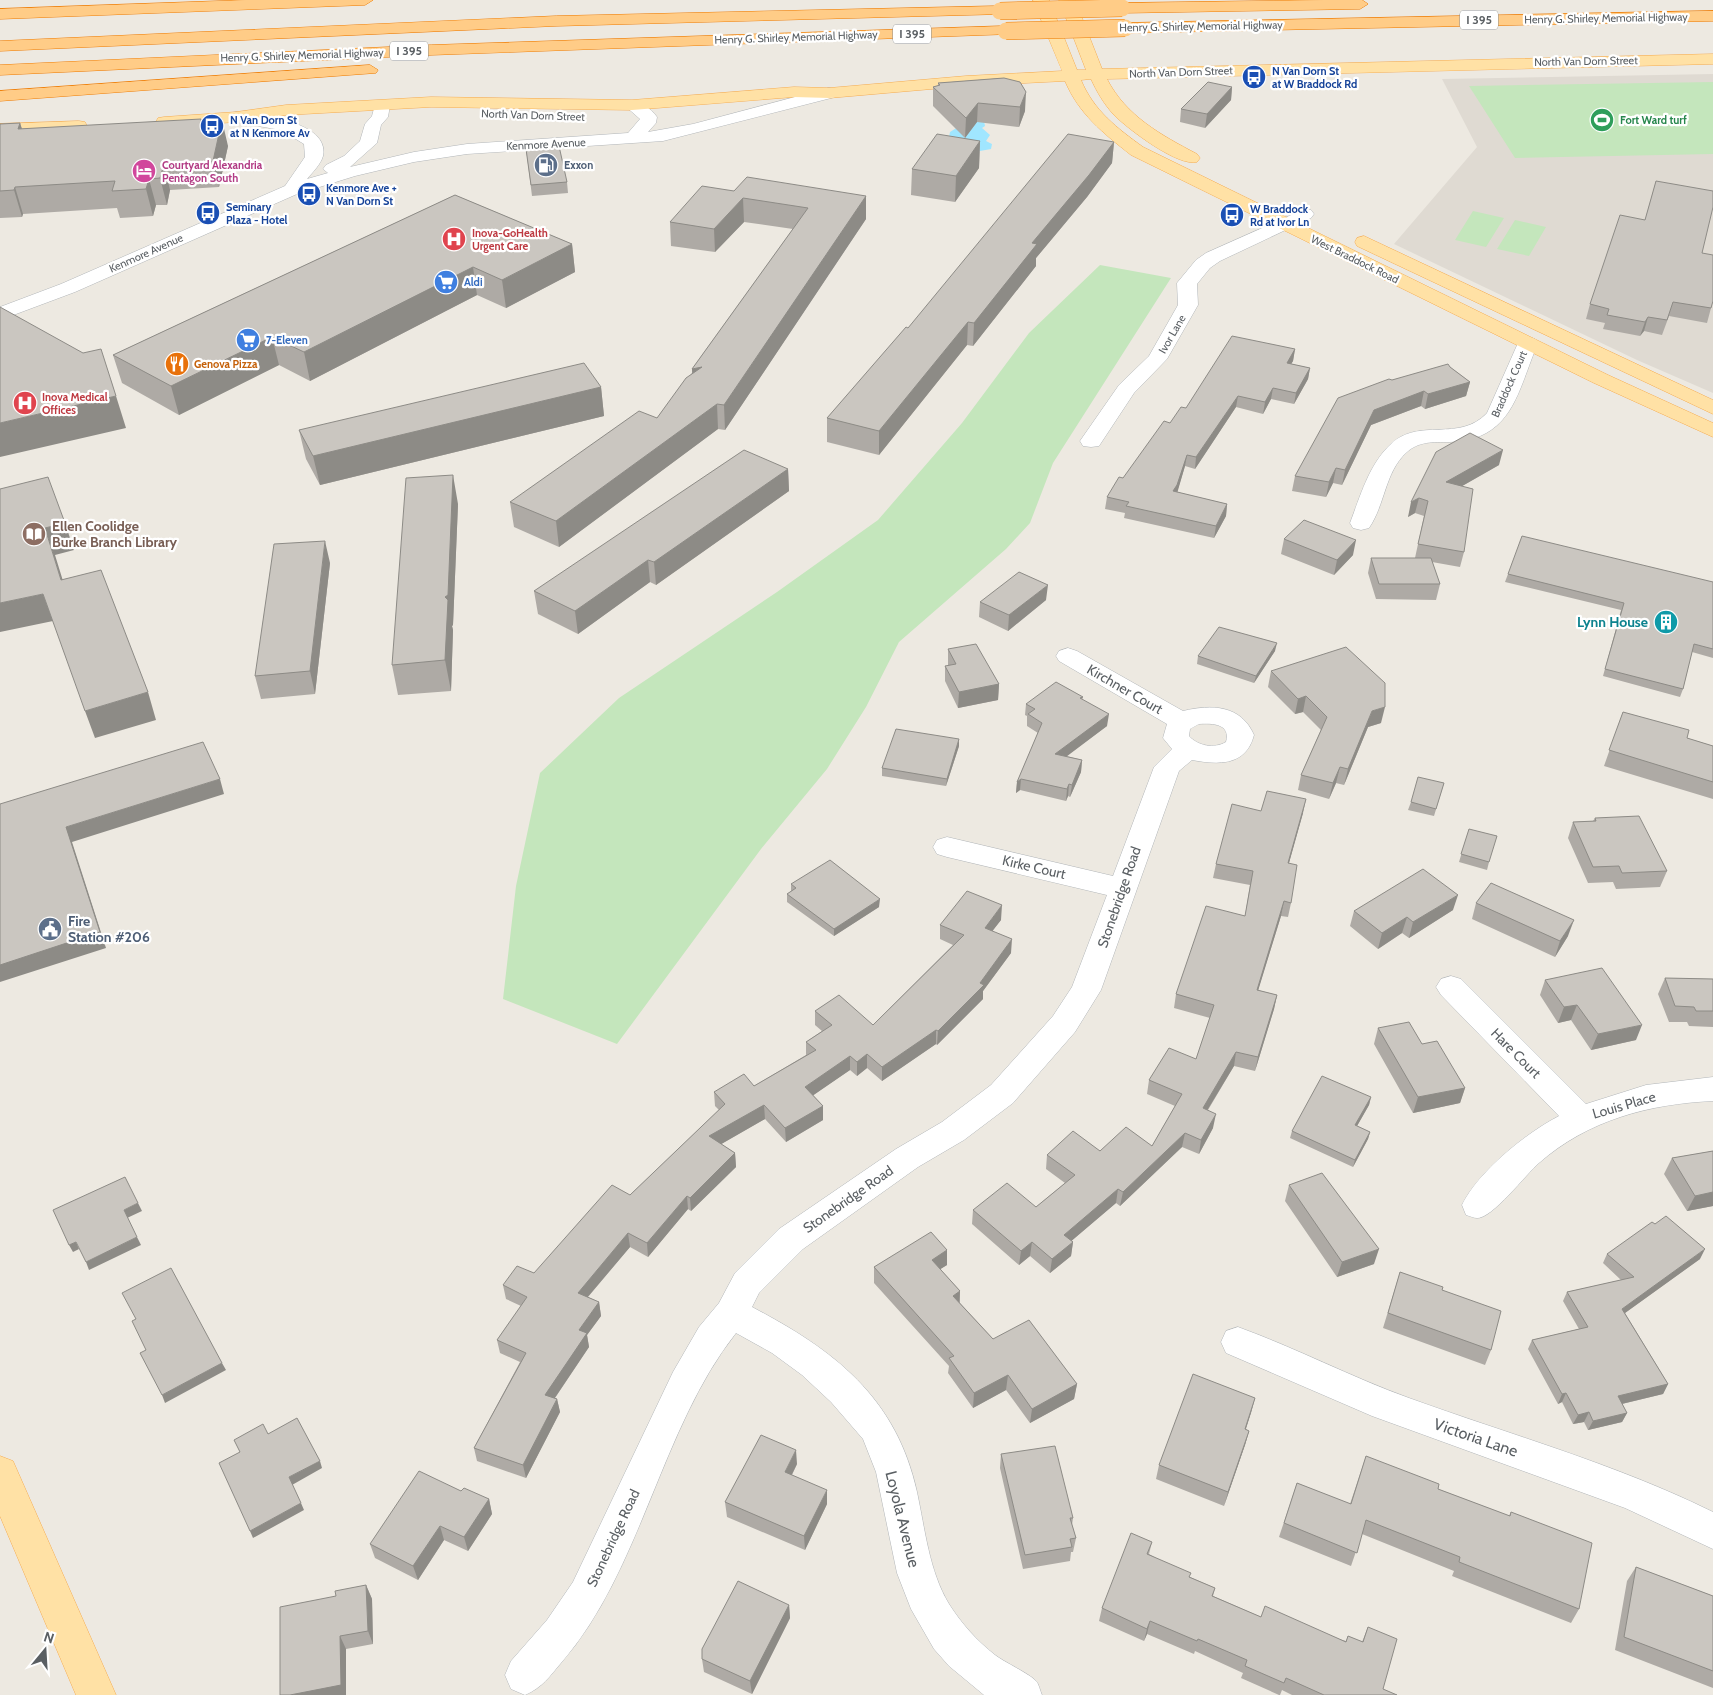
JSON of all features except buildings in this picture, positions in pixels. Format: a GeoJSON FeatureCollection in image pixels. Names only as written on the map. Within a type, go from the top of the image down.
{"type":"FeatureCollection","features":[{"type":"Feature","properties":{"kind":"highway"},"geometry":{"type":"LineString","coordinates":[[30,0],[59,0]]}},
{"type":"Feature","properties":{"kind":"highway"},"geometry":{"type":"LineString","coordinates":[[201,0],[238,4]]}},
{"type":"Feature","properties":{"kind":"highway"},"geometry":{"type":"LineString","coordinates":[[390,13],[687,3]]}},
{"type":"Feature","properties":{"kind":"highway"},"geometry":{"type":"LineString","coordinates":[[0,46],[556,21],[1376,3]]}},
{"type":"Feature","properties":{"kind":"highway"},"geometry":{"type":"LineString","coordinates":[[0,14],[238,4]]}},
{"type":"Feature","properties":{"kind":"highway"},"geometry":{"type":"LineString","coordinates":[[0,7],[238,4],[368,7]]}},
{"type":"Feature","properties":{"kind":"highway"},"geometry":{"type":"LineString","coordinates":[[84,26],[368,7]]}},
{"type":"Feature","properties":{"kind":"highway"},"geometry":{"type":"LineString","coordinates":[[0,55],[909,13]]}},
{"type":"Feature","properties":{"kind":"highway","name":"Henry G. Shirley Memorial Highway"},"geometry":{"type":"LineString","coordinates":[[0,70],[411,50],[818,36],[1713,16]]}},
{"type":"Feature","properties":{"kind":"highway"},"geometry":{"type":"LineString","coordinates":[[0,31],[28,29]]}},
{"type":"Feature","properties":{"kind":"highway"},"geometry":{"type":"LineString","coordinates":[[418,66],[556,56],[759,46],[818,36]]}},
{"type":"Feature","properties":{"kind":"highway"},"geometry":{"type":"LineString","coordinates":[[0,96],[388,69]]}},
{"type":"Feature","properties":{"kind":"highway"},"geometry":{"type":"LineString","coordinates":[[0,103],[156,85]]}},
{"type":"Feature","properties":{"kind":"main road","name":"West Braddock Road"},"geometry":{"type":"LineString","coordinates":[[1041,0],[1082,100],[1103,125],[1137,151],[1292,214],[1528,343],[1713,431]]}},
{"type":"Feature","properties":{"kind":"main road"},"geometry":{"type":"LineString","coordinates":[[1067,0],[1097,74],[1119,110],[1144,131],[1168,146],[1238,182]]}},
{"type":"Feature","properties":{"kind":"main road","name":"North Van Dorn Street"},"geometry":{"type":"LineString","coordinates":[[381,111],[573,117],[647,116],[735,108],[829,93],[988,80],[1097,74],[1713,59]]}},
{"type":"Feature","properties":{"kind":"main road"},"geometry":{"type":"LineString","coordinates":[[988,80],[1039,87],[1082,100]]}},
{"type":"Feature","properties":{"kind":"main road","name":"North Van Dorn Street"},"geometry":{"type":"LineString","coordinates":[[145,123],[236,117],[283,120],[458,102],[632,105],[794,92],[829,93]]}},
{"type":"Feature","properties":{"kind":"main road"},"geometry":{"type":"LineString","coordinates":[[0,129],[98,125]]}},
{"type":"Feature","properties":{"kind":"main road","name":"West Braddock Road"},"geometry":{"type":"LineString","coordinates":[[1292,214],[1323,222]]}},
{"type":"Feature","properties":{"kind":"main road","name":"West Braddock Road"},"geometry":{"type":"LineString","coordinates":[[1350,235],[1713,408]]}},
{"type":"Feature","properties":{"kind":"main road"},"geometry":{"type":"LineString","coordinates":[[0,1473],[96,1695]]}},
{"type":"Feature","properties":{"kind":"street","name":"Kenmore Avenue"},"geometry":{"type":"LineString","coordinates":[[0,314],[68,288],[291,190],[338,175],[414,157],[467,149],[636,138],[696,129],[829,93]]}},
{"type":"Feature","properties":{"kind":"street"},"geometry":{"type":"LineString","coordinates":[[632,105],[647,116],[648,123],[636,134],[636,138]]}},
{"type":"Feature","properties":{"kind":"street","name":"Kenmore Avenue"},"geometry":{"type":"LineString","coordinates":[[338,175],[363,162],[383,144],[388,132],[387,123],[381,111]]}},
{"type":"Feature","properties":{"kind":"street","name":"Kenmore Avenue"},"geometry":{"type":"LineString","coordinates":[[291,190],[311,177],[342,164],[360,152],[368,143],[373,124],[381,111]]}},
{"type":"Feature","properties":{"kind":"street"},"geometry":{"type":"LineString","coordinates":[[236,117],[278,124],[298,131],[310,139],[315,147],[314,157],[291,190]]}},
{"type":"Feature","properties":{"kind":"street","name":"Ivor Lane"},"geometry":{"type":"LineString","coordinates":[[1091,441],[1126,389],[1157,359],[1188,305],[1187,283],[1197,270],[1225,250],[1292,214]]}},
{"type":"Feature","properties":{"kind":"street","name":"Braddock Court"},"geometry":{"type":"LineString","coordinates":[[1361,523],[1391,456],[1404,443],[1417,439],[1463,435],[1481,430],[1491,423],[1497,414],[1528,343]]}},
{"type":"Feature","properties":{"kind":"street","name":"Kirchner Court"},"geometry":{"type":"LineString","coordinates":[[1068,656],[1184,736]]}},
{"type":"Feature","properties":{"kind":"street","name":"Stonebridge Road"},"geometry":{"type":"LineString","coordinates":[[524,1675],[561,1634],[587,1595],[685,1383],[710,1338],[731,1313],[747,1283],[790,1239],[907,1158],[953,1131],[1002,1094],[1037,1057],[1064,1024],[1086,990],[1167,767],[1184,736]]}},
{"type":"Feature","properties":{"kind":"street","name":"Kirke Court"},"geometry":{"type":"LineString","coordinates":[[947,846],[1122,888]]}},
{"type":"Feature","properties":{"kind":"street","name":"Hare Court"},"geometry":{"type":"LineString","coordinates":[[1451,987],[1580,1119]]}},
{"type":"Feature","properties":{"kind":"street","name":"Louis Place"},"geometry":{"type":"LineString","coordinates":[[1478,1205],[1507,1173],[1543,1141],[1580,1119],[1640,1098],[1713,1089]]}},
{"type":"Feature","properties":{"kind":"street","name":"Loyola Avenue"},"geometry":{"type":"LineString","coordinates":[[731,1313],[800,1351],[825,1371],[877,1429],[902,1501],[919,1582],[932,1613],[951,1640],[973,1664],[994,1680],[1022,1695]]}},
{"type":"Feature","properties":{"kind":"street","name":"Victoria Lane"},"geometry":{"type":"LineString","coordinates":[[1238,1342],[1404,1412],[1576,1472],[1687,1517],[1713,1531]]}},
{"type":"Feature","properties":{"kind":"shaded area"},"geometry":{"type":"Polygon","coordinates":[[[1713,74],[1713,393],[1637,360],[1394,244],[1477,147],[1442,79],[1713,74]]]}},
{"type":"Feature","properties":{"kind":"green space","name":"Fort Ward turf"},"geometry":{"type":"Polygon","coordinates":[[[1713,82],[1713,154],[1515,158],[1469,86],[1713,82]]]}},
{"type":"Feature","properties":{"kind":"green space"},"geometry":{"type":"Polygon","coordinates":[[[1473,211],[1504,218],[1486,247],[1455,240],[1473,211]]]}},
{"type":"Feature","properties":{"kind":"green space"},"geometry":{"type":"Polygon","coordinates":[[[1515,220],[1546,227],[1529,256],[1497,249],[1515,220]]]}},
{"type":"Feature","properties":{"kind":"green space"},"geometry":{"type":"Polygon","coordinates":[[[1100,265],[1171,278],[1053,463],[1030,523],[1006,549],[899,642],[866,707],[827,769],[761,849],[617,1044],[503,999],[516,886],[540,773],[619,698],[777,592],[878,520],[962,423],[1029,333],[1100,265]]]}},
{"type":"Feature","properties":{"kind":"water"},"geometry":{"type":"Polygon","coordinates":[[[984,121],[985,126],[982,128],[990,135],[986,141],[992,144],[991,149],[980,151],[949,137],[950,132],[958,127],[956,124],[984,121]]]}},
{"type":"Feature","properties":{"kind":"place","name":"N Van Dorn St at W Braddock Rd"},"geometry":{"type":"Point","coordinates":[1254,77]}},
{"type":"Feature","properties":{"kind":"place","name":"Fort Ward turf"},"geometry":{"type":"Point","coordinates":[1602,120]}},
{"type":"Feature","properties":{"kind":"place","name":"N Van Dorn St at N Kenmore Av"},"geometry":{"type":"Point","coordinates":[212,126]}},
{"type":"Feature","properties":{"kind":"place","name":"Exxon"},"geometry":{"type":"Point","coordinates":[546,165]}},
{"type":"Feature","properties":{"kind":"place","name":"Courtyard Alexandria Pentagon South"},"geometry":{"type":"Point","coordinates":[144,171]}},
{"type":"Feature","properties":{"kind":"place","name":"Kenmore Ave + N Van Dorn St"},"geometry":{"type":"Point","coordinates":[309,194]}},
{"type":"Feature","properties":{"kind":"place","name":"Seminary Plaza - Hotel"},"geometry":{"type":"Point","coordinates":[208,213]}},
{"type":"Feature","properties":{"kind":"place","name":"W Braddock Rd at Ivor Ln"},"geometry":{"type":"Point","coordinates":[1232,215]}},
{"type":"Feature","properties":{"kind":"place","name":"Inova-GoHealth Urgent Care"},"geometry":{"type":"Point","coordinates":[454,239]}},
{"type":"Feature","properties":{"kind":"place","name":"Aldi"},"geometry":{"type":"Point","coordinates":[446,282]}},
{"type":"Feature","properties":{"kind":"place","name":"7-Eleven"},"geometry":{"type":"Point","coordinates":[248,340]}},
{"type":"Feature","properties":{"kind":"place","name":"Genova Pizza"},"geometry":{"type":"Point","coordinates":[177,364]}},
{"type":"Feature","properties":{"kind":"place","name":"Inova Medical Offices"},"geometry":{"type":"Point","coordinates":[25,403]}},
{"type":"Feature","properties":{"kind":"place","name":"Ellen Coolidge Burke Branch Library"},"geometry":{"type":"Point","coordinates":[34,534]}},
{"type":"Feature","properties":{"kind":"place","name":"Lynn House"},"geometry":{"type":"Point","coordinates":[1666,622]}},
{"type":"Feature","properties":{"kind":"place","name":"Fire Station #206"},"geometry":{"type":"Point","coordinates":[50,929]}}]}
